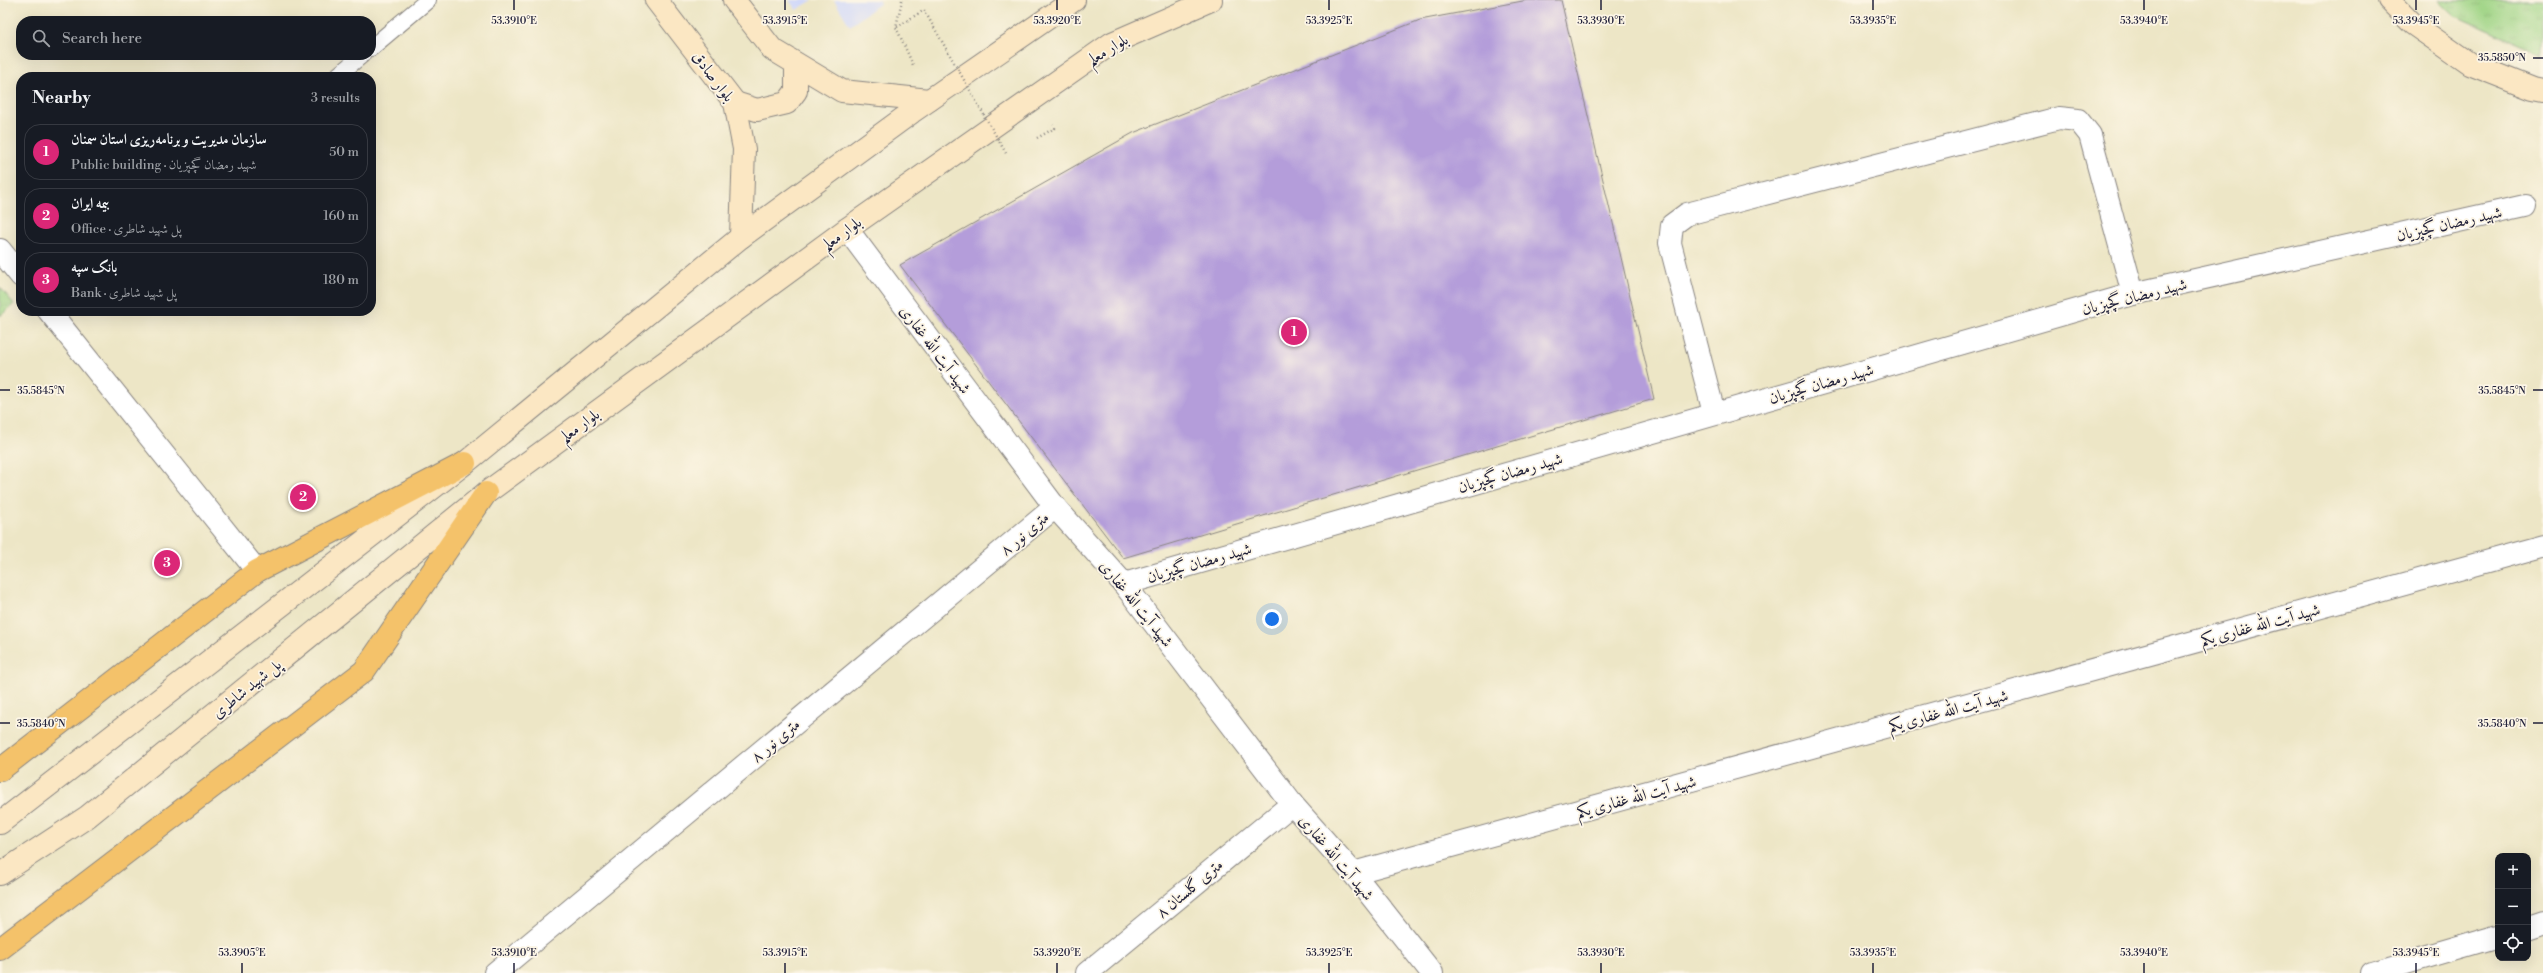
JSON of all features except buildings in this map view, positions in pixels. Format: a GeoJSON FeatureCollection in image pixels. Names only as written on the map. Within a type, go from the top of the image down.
{"type":"FeatureCollection","features":[{"type":"Feature","properties":{"kind":"main road","name":"بلوار صادق"},"geometry":{"type":"LineString","coordinates":[[656,0],[735,103],[744,149],[741,237]]}},
{"type":"Feature","properties":{"kind":"main road"},"geometry":{"type":"LineString","coordinates":[[734,0],[772,49],[842,91],[929,100]]}},
{"type":"Feature","properties":{"kind":"main road"},"geometry":{"type":"LineString","coordinates":[[0,823],[465,464],[741,237],[929,100],[1074,0]]}},
{"type":"Feature","properties":{"kind":"main road","name":"بلوار معلم"},"geometry":{"type":"LineString","coordinates":[[486,493],[847,229],[1112,43],[1210,0]]}},
{"type":"Feature","properties":{"kind":"main road"},"geometry":{"type":"LineString","coordinates":[[2389,0],[2413,24],[2470,64],[2533,90],[2543,91]]}},
{"type":"Feature","properties":{"kind":"main road"},"geometry":{"type":"LineString","coordinates":[[735,103],[757,110],[786,104],[796,91],[796,64]]}},
{"type":"Feature","properties":{"kind":"main road"},"geometry":{"type":"LineString","coordinates":[[0,770],[256,571],[465,464]]}},
{"type":"Feature","properties":{"kind":"main road"},"geometry":{"type":"LineString","coordinates":[[0,949],[364,671],[486,493]]}},
{"type":"Feature","properties":{"kind":"main road","name":"پل شهید شاطری"},"geometry":{"type":"LineString","coordinates":[[0,874],[87,817],[486,493]]}},
{"type":"Feature","properties":{"kind":"street"},"geometry":{"type":"LineString","coordinates":[[1714,413],[1670,243],[1672,225],[1687,214],[2059,118],[2078,120],[2090,135],[2132,294]]}},
{"type":"Feature","properties":{"kind":"street","name":"شهید رمضان گچپزیان"},"geometry":{"type":"LineString","coordinates":[[1124,584],[1714,413],[2132,294],[2525,206]]}},
{"type":"Feature","properties":{"kind":"street","name":"شهید آیت الله غفاری"},"geometry":{"type":"LineString","coordinates":[[847,229],[1055,507],[1124,584],[1292,804],[1353,873],[1432,973]]}},
{"type":"Feature","properties":{"kind":"street"},"geometry":{"type":"LineString","coordinates":[[0,250],[16,270]]}},
{"type":"Feature","properties":{"kind":"street"},"geometry":{"type":"LineString","coordinates":[[54,316],[256,571]]}},
{"type":"Feature","properties":{"kind":"street","name":"۸ متری نور"},"geometry":{"type":"LineString","coordinates":[[495,973],[1055,507]]}},
{"type":"Feature","properties":{"kind":"street","name":"شهید آیت الله غفاری یکم"},"geometry":{"type":"LineString","coordinates":[[1353,873],[2543,546]]}},
{"type":"Feature","properties":{"kind":"street","name":"۸ متری گلستان"},"geometry":{"type":"LineString","coordinates":[[1086,973],[1292,804]]}},
{"type":"Feature","properties":{"kind":"street"},"geometry":{"type":"LineString","coordinates":[[2531,927],[2543,923]]}},
{"type":"Feature","properties":{"kind":"street"},"geometry":{"type":"LineString","coordinates":[[2372,973],[2495,937]]}},
{"type":"Feature","properties":{"kind":"lane"},"geometry":{"type":"LineString","coordinates":[[376,44],[428,0]]}},
{"type":"Feature","properties":{"kind":"lane"},"geometry":{"type":"LineString","coordinates":[[342,72],[356,60]]}},
{"type":"Feature","properties":{"kind":"path"},"geometry":{"type":"LineString","coordinates":[[902,0],[896,27],[924,10],[1007,155]]}},
{"type":"Feature","properties":{"kind":"shaded area"},"geometry":{"type":"Polygon","coordinates":[[[789,0],[813,0],[796,10],[789,0]]]}},
{"type":"Feature","properties":{"kind":"shaded area"},"geometry":{"type":"Polygon","coordinates":[[[834,0],[879,0],[881,3],[850,26],[834,0]]]}},
{"type":"Feature","properties":{"kind":"green space"},"geometry":{"type":"Polygon","coordinates":[[[2439,0],[2543,0],[2543,55],[2456,16],[2439,0]]]}},
{"type":"Feature","properties":{"kind":"green space"},"geometry":{"type":"Polygon","coordinates":[[[0,287],[14,304],[0,316],[0,287]]]}},
{"type":"Feature","properties":{"kind":"place","name":"سازمان مدیریت و برنامه‌ریزی استان سمنان"},"geometry":{"type":"Point","coordinates":[1294,332]}},
{"type":"Feature","properties":{"kind":"place","name":"بیمه ایران"},"geometry":{"type":"Point","coordinates":[303,497]}},
{"type":"Feature","properties":{"kind":"place","name":"بانک سپه"},"geometry":{"type":"Point","coordinates":[167,563]}}]}
